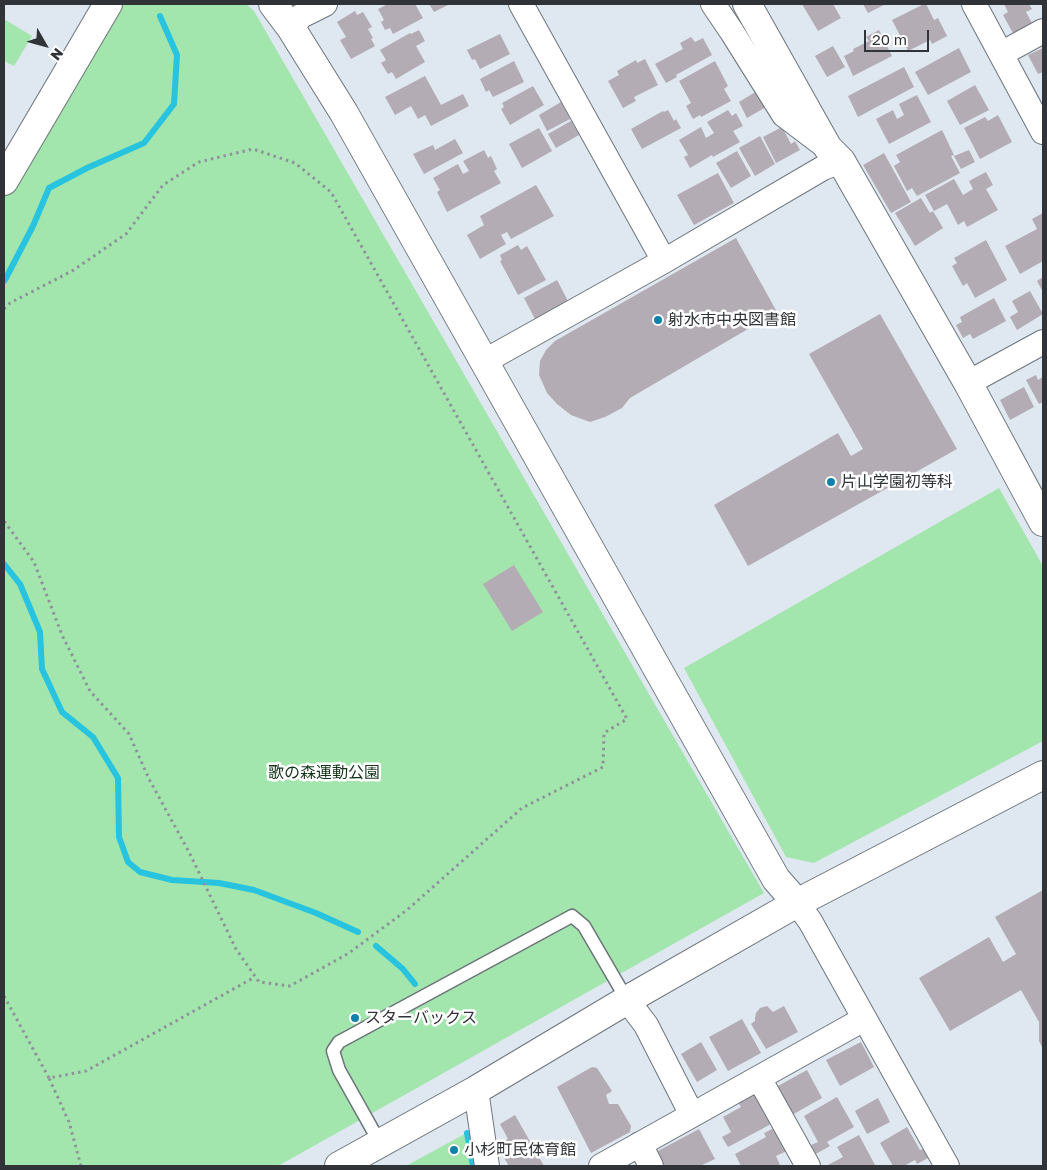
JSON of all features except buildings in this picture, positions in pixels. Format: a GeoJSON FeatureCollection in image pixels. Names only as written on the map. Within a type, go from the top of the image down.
{"type":"FeatureCollection","features":[{"type":"Feature","properties":{"kind":"street"},"geometry":{"type":"LineString","coordinates":[[4,181],[108,4]]}},
{"type":"Feature","properties":{"kind":"street"},"geometry":{"type":"LineString","coordinates":[[273,4],[291,28],[344,113],[776,879],[810,921],[947,1166]]}},
{"type":"Feature","properties":{"kind":"street"},"geometry":{"type":"LineString","coordinates":[[291,28],[301,16],[325,4]]}},
{"type":"Feature","properties":{"kind":"street"},"geometry":{"type":"LineString","coordinates":[[521,4],[664,261]]}},
{"type":"Feature","properties":{"kind":"street"},"geometry":{"type":"LineString","coordinates":[[713,4],[784,114],[835,155]]}},
{"type":"Feature","properties":{"kind":"street"},"geometry":{"type":"LineString","coordinates":[[747,4],[968,383],[1043,522]]}},
{"type":"Feature","properties":{"kind":"street"},"geometry":{"type":"LineString","coordinates":[[974,4],[1043,132]]}},
{"type":"Feature","properties":{"kind":"street"},"geometry":{"type":"LineString","coordinates":[[1001,54],[1043,31]]}},
{"type":"Feature","properties":{"kind":"street"},"geometry":{"type":"LineString","coordinates":[[484,361],[664,261],[823,168],[835,155]]}},
{"type":"Feature","properties":{"kind":"street"},"geometry":{"type":"LineString","coordinates":[[968,383],[1043,342]]}},
{"type":"Feature","properties":{"kind":"street"},"geometry":{"type":"LineString","coordinates":[[339,1166],[476,1090],[627,1000],[797,903],[1043,775]]}},
{"type":"Feature","properties":{"kind":"street"},"geometry":{"type":"LineString","coordinates":[[627,1000],[646,1024],[692,1116]]}},
{"type":"Feature","properties":{"kind":"street"},"geometry":{"type":"LineString","coordinates":[[601,1166],[864,1019]]}},
{"type":"Feature","properties":{"kind":"street"},"geometry":{"type":"LineString","coordinates":[[759,1078],[808,1166]]}},
{"type":"Feature","properties":{"kind":"street"},"geometry":{"type":"LineString","coordinates":[[476,1090],[486,1166]]}},
{"type":"Feature","properties":{"kind":"street"},"geometry":{"type":"LineString","coordinates":[[640,1144],[652,1166]]}},
{"type":"Feature","properties":{"kind":"lane"},"geometry":{"type":"LineString","coordinates":[[380,1143],[339,1070],[333,1051],[339,1042],[572,916],[584,926],[627,1000]]}},
{"type":"Feature","properties":{"kind":"path"},"geometry":{"type":"LineString","coordinates":[[4,309],[10,303],[72,271],[126,234],[163,186],[200,162],[253,149],[295,163],[331,192],[627,718],[604,733],[603,767],[522,808],[407,910],[349,953],[290,986],[259,982],[236,949],[189,852],[149,779],[129,734],[90,691],[62,635],[34,562],[4,521]]}},
{"type":"Feature","properties":{"kind":"path"},"geometry":{"type":"LineString","coordinates":[[50,1078],[86,1071],[255,977]]}},
{"type":"Feature","properties":{"kind":"path"},"geometry":{"type":"LineString","coordinates":[[4,996],[50,1078],[69,1122],[81,1166]]}},
{"type":"Feature","properties":{"kind":"green space","name":"歌の森運動公園"},"geometry":{"type":"Polygon","coordinates":[[[120,4],[246,4],[254,11],[764,893],[278,1166],[4,1166],[4,198],[120,4]]]}},
{"type":"Feature","properties":{"kind":"green space"},"geometry":{"type":"Polygon","coordinates":[[[4,19],[32,36],[14,66],[4,61],[4,19]]]}},
{"type":"Feature","properties":{"kind":"green space"},"geometry":{"type":"Polygon","coordinates":[[[999,488],[1043,566],[1043,741],[814,863],[786,857],[684,668],[999,488]]]}},
{"type":"Feature","properties":{"kind":"green space","name":"小杉町民体育館"},"geometry":{"type":"Polygon","coordinates":[[[472,1130],[470,1166],[406,1166],[472,1130]]]}},
{"type":"Feature","properties":{"kind":"waterway"},"geometry":{"type":"LineString","coordinates":[[4,281],[33,226],[49,188],[87,168],[144,143],[174,104],[177,55],[160,16]]}},
{"type":"Feature","properties":{"kind":"waterway"},"geometry":{"type":"LineString","coordinates":[[4,564],[20,584],[40,632],[42,669],[62,712],[93,737],[118,778],[119,837],[128,862],[140,872],[172,880],[219,883],[254,890],[316,913],[358,932]]}},
{"type":"Feature","properties":{"kind":"waterway"},"geometry":{"type":"LineString","coordinates":[[376,946],[403,969],[415,984]]}},
{"type":"Feature","properties":{"kind":"waterway"},"geometry":{"type":"LineString","coordinates":[[467,1133],[473,1166]]}},
{"type":"Feature","properties":{"kind":"place","name":"射水市中央図書館"},"geometry":{"type":"Point","coordinates":[658,320]}},
{"type":"Feature","properties":{"kind":"place","name":"片山学園初等科"},"geometry":{"type":"Point","coordinates":[831,482]}},
{"type":"Feature","properties":{"kind":"place","name":"スターバックス"},"geometry":{"type":"Point","coordinates":[355,1018]}},
{"type":"Feature","properties":{"kind":"place","name":"小杉町民体育館"},"geometry":{"type":"Point","coordinates":[454,1150]}}]}
